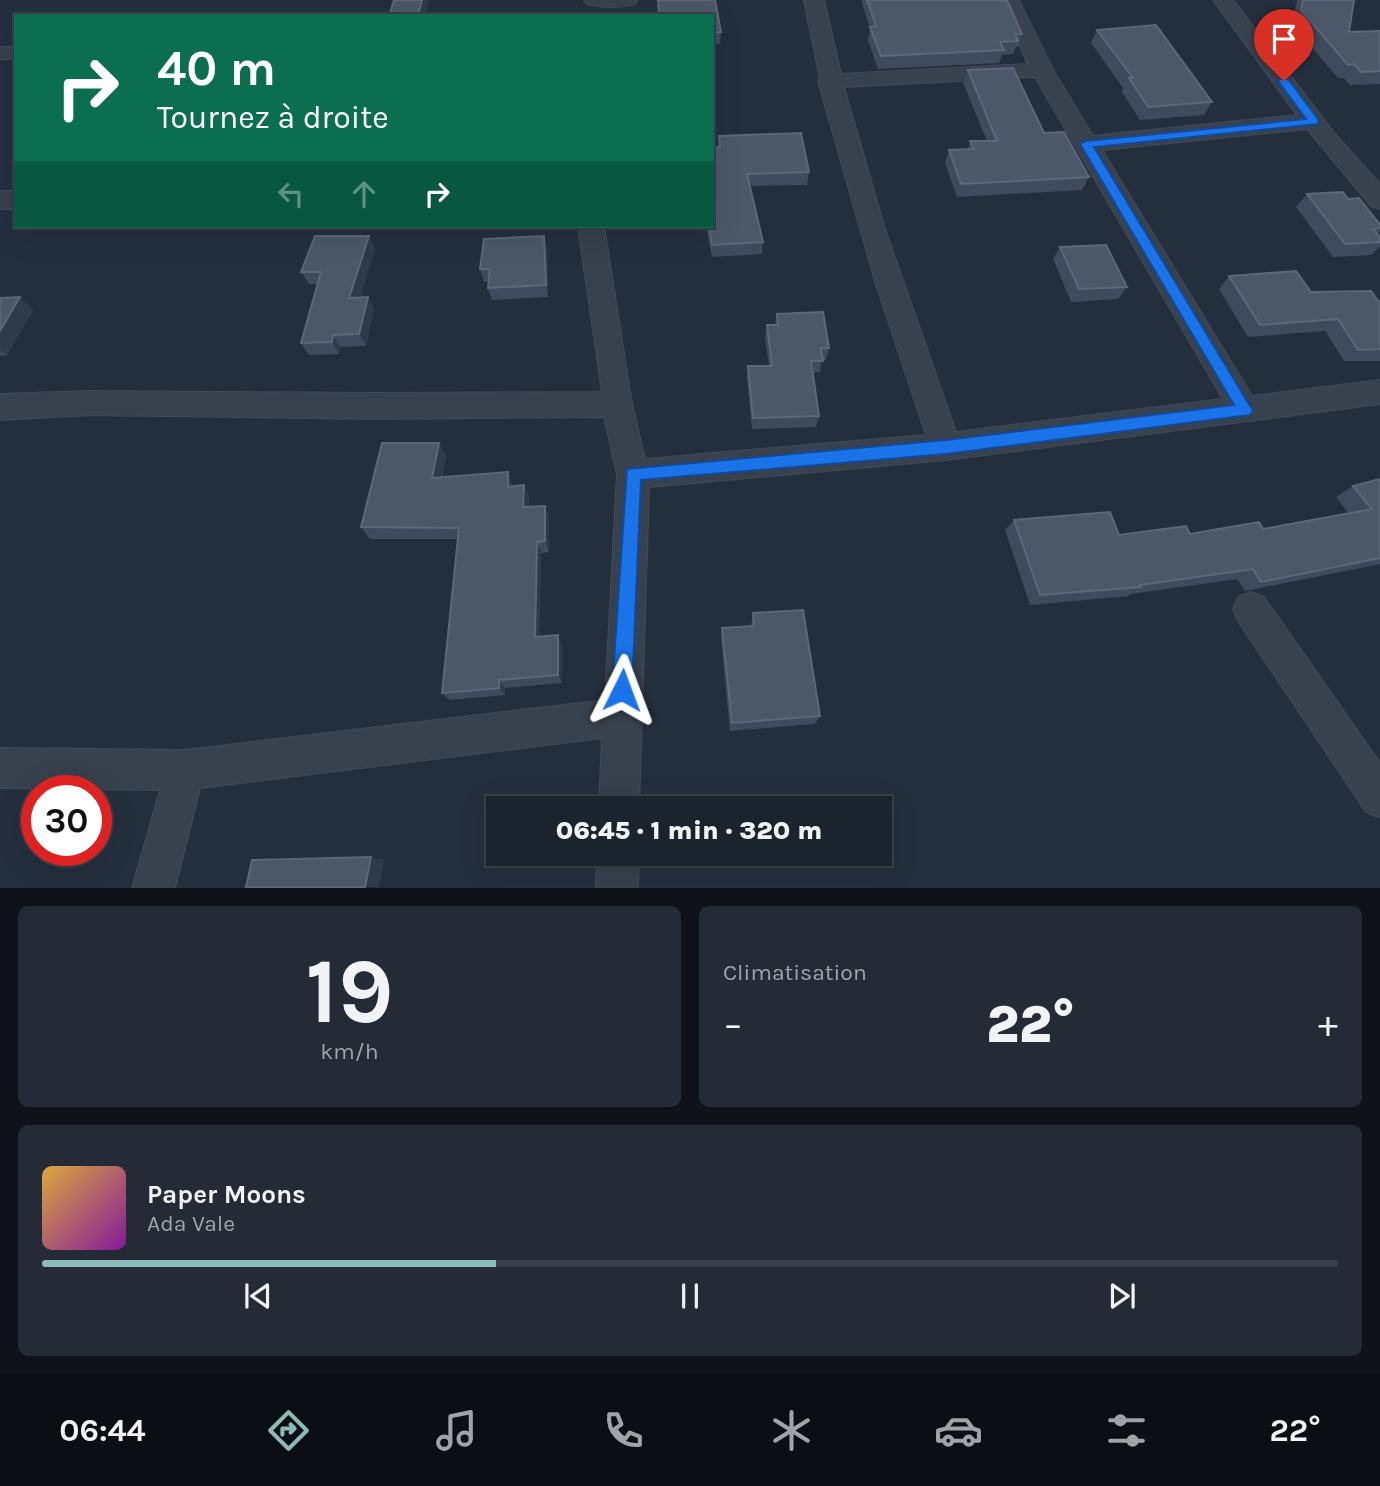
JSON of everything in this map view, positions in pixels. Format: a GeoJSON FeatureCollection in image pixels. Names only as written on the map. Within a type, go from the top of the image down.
{"type":"FeatureCollection","features":[{"type":"Feature","properties":{"kind":"street"},"geometry":{"type":"LineString","coordinates":[[594,0],[628,0]]}},
{"type":"Feature","properties":{"kind":"street"},"geometry":{"type":"LineString","coordinates":[[814,0],[829,81],[903,330],[946,447]]}},
{"type":"Feature","properties":{"kind":"street"},"geometry":{"type":"LineString","coordinates":[[1009,0],[1042,70],[1245,410]]}},
{"type":"Feature","properties":{"kind":"street"},"geometry":{"type":"LineString","coordinates":[[1223,0],[1314,121],[1380,200]]}},
{"type":"Feature","properties":{"kind":"street"},"geometry":{"type":"LineString","coordinates":[[829,81],[1042,70]]}},
{"type":"Feature","properties":{"kind":"street"},"geometry":{"type":"LineString","coordinates":[[1086,144],[1314,121]]}},
{"type":"Feature","properties":{"kind":"street"},"geometry":{"type":"LineString","coordinates":[[591,228],[617,404],[633,474],[619,796]]}},
{"type":"Feature","properties":{"kind":"street"},"geometry":{"type":"LineString","coordinates":[[633,474],[946,447],[1380,392]]}},
{"type":"Feature","properties":{"kind":"street"},"geometry":{"type":"LineString","coordinates":[[0,407],[90,403],[374,406],[617,404]]}},
{"type":"Feature","properties":{"kind":"street"},"geometry":{"type":"LineString","coordinates":[[1251,609],[1380,798]]}},
{"type":"Feature","properties":{"kind":"street"},"geometry":{"type":"LineString","coordinates":[[0,768],[185,770],[621,717]]}},
{"type":"Feature","properties":{"kind":"street"},"geometry":{"type":"LineString","coordinates":[[153,887],[185,770]]}},
{"type":"Feature","properties":{"kind":"street"},"geometry":{"type":"LineString","coordinates":[[617,887],[618,866]]}},
{"type":"Feature","properties":{"kind":"building"},"geometry":{"type":"Polygon","coordinates":[[[394,0],[422,0],[418,14],[390,14],[394,0]]]}},
{"type":"Feature","properties":{"kind":"building"},"geometry":{"type":"Polygon","coordinates":[[[658,0],[715,0],[721,32],[714,33],[714,14],[659,14],[658,0]]]}},
{"type":"Feature","properties":{"kind":"building"},"geometry":{"type":"Polygon","coordinates":[[[867,0],[1007,0],[1022,34],[1015,34],[1018,41],[1000,42],[1004,50],[881,56],[870,27],[876,26],[867,0]]]}},
{"type":"Feature","properties":{"kind":"building"},"geometry":{"type":"Polygon","coordinates":[[[1303,0],[1354,0],[1349,32],[1380,31],[1380,71],[1361,72],[1354,64],[1348,65],[1301,10],[1303,0]]]}},
{"type":"Feature","properties":{"kind":"building"},"geometry":{"type":"Polygon","coordinates":[[[1156,25],[1212,102],[1148,107],[1129,78],[1133,78],[1097,30],[1156,25]]]}},
{"type":"Feature","properties":{"kind":"building"},"geometry":{"type":"Polygon","coordinates":[[[1013,68],[1044,133],[1064,132],[1089,177],[961,184],[949,150],[974,149],[970,141],[997,141],[968,70],[1013,68]]]}},
{"type":"Feature","properties":{"kind":"building"},"geometry":{"type":"Polygon","coordinates":[[[801,133],[809,172],[747,174],[763,242],[712,245],[709,228],[714,228],[714,148],[720,147],[719,136],[801,133]]]}},
{"type":"Feature","properties":{"kind":"building"},"geometry":{"type":"Polygon","coordinates":[[[1343,192],[1348,199],[1359,198],[1380,225],[1380,228],[1373,229],[1380,237],[1380,242],[1345,244],[1307,194],[1343,192]]]}},
{"type":"Feature","properties":{"kind":"building"},"geometry":{"type":"Polygon","coordinates":[[[315,236],[369,236],[349,298],[368,297],[359,334],[333,335],[332,342],[301,343],[321,272],[301,272],[315,236]]]}},
{"type":"Feature","properties":{"kind":"building"},"geometry":{"type":"Polygon","coordinates":[[[544,236],[546,285],[488,288],[490,269],[480,269],[484,239],[544,236]]]}},
{"type":"Feature","properties":{"kind":"building"},"geometry":{"type":"Polygon","coordinates":[[[1106,245],[1127,287],[1079,289],[1060,247],[1106,245]]]}},
{"type":"Feature","properties":{"kind":"building"},"geometry":{"type":"Polygon","coordinates":[[[1296,271],[1311,292],[1371,291],[1380,301],[1380,349],[1358,350],[1338,319],[1260,325],[1229,276],[1296,271]]]}},
{"type":"Feature","properties":{"kind":"building"},"geometry":{"type":"Polygon","coordinates":[[[20,297],[0,331],[0,298],[20,297]]]}},
{"type":"Feature","properties":{"kind":"building"},"geometry":{"type":"Polygon","coordinates":[[[823,312],[829,348],[821,348],[823,361],[811,361],[819,416],[753,418],[748,366],[772,366],[767,325],[778,325],[777,314],[823,312]]]}},
{"type":"Feature","properties":{"kind":"building"},"geometry":{"type":"Polygon","coordinates":[[[382,443],[439,443],[432,478],[508,472],[508,487],[524,485],[523,507],[545,506],[545,541],[537,542],[535,637],[558,635],[558,675],[499,680],[499,688],[442,693],[459,528],[361,527],[382,443]]]}},
{"type":"Feature","properties":{"kind":"building"},"geometry":{"type":"Polygon","coordinates":[[[1380,479],[1380,558],[1261,582],[1253,569],[1140,585],[1141,587],[1040,595],[1014,520],[1110,512],[1119,535],[1186,526],[1190,534],[1259,522],[1263,529],[1372,509],[1353,486],[1380,479]]]}},
{"type":"Feature","properties":{"kind":"building"},"geometry":{"type":"Polygon","coordinates":[[[803,610],[820,716],[732,723],[722,628],[754,626],[753,613],[803,610]]]}},
{"type":"Feature","properties":{"kind":"building"},"geometry":{"type":"Polygon","coordinates":[[[371,857],[365,887],[246,887],[252,860],[371,857]]]}},
{"type":"Feature","properties":{"kind":"route"},"geometry":{"type":"LineString","coordinates":[[622,690],[633,474],[946,447],[1245,410],[1086,144],[1314,121],[1284,81]]}}]}
